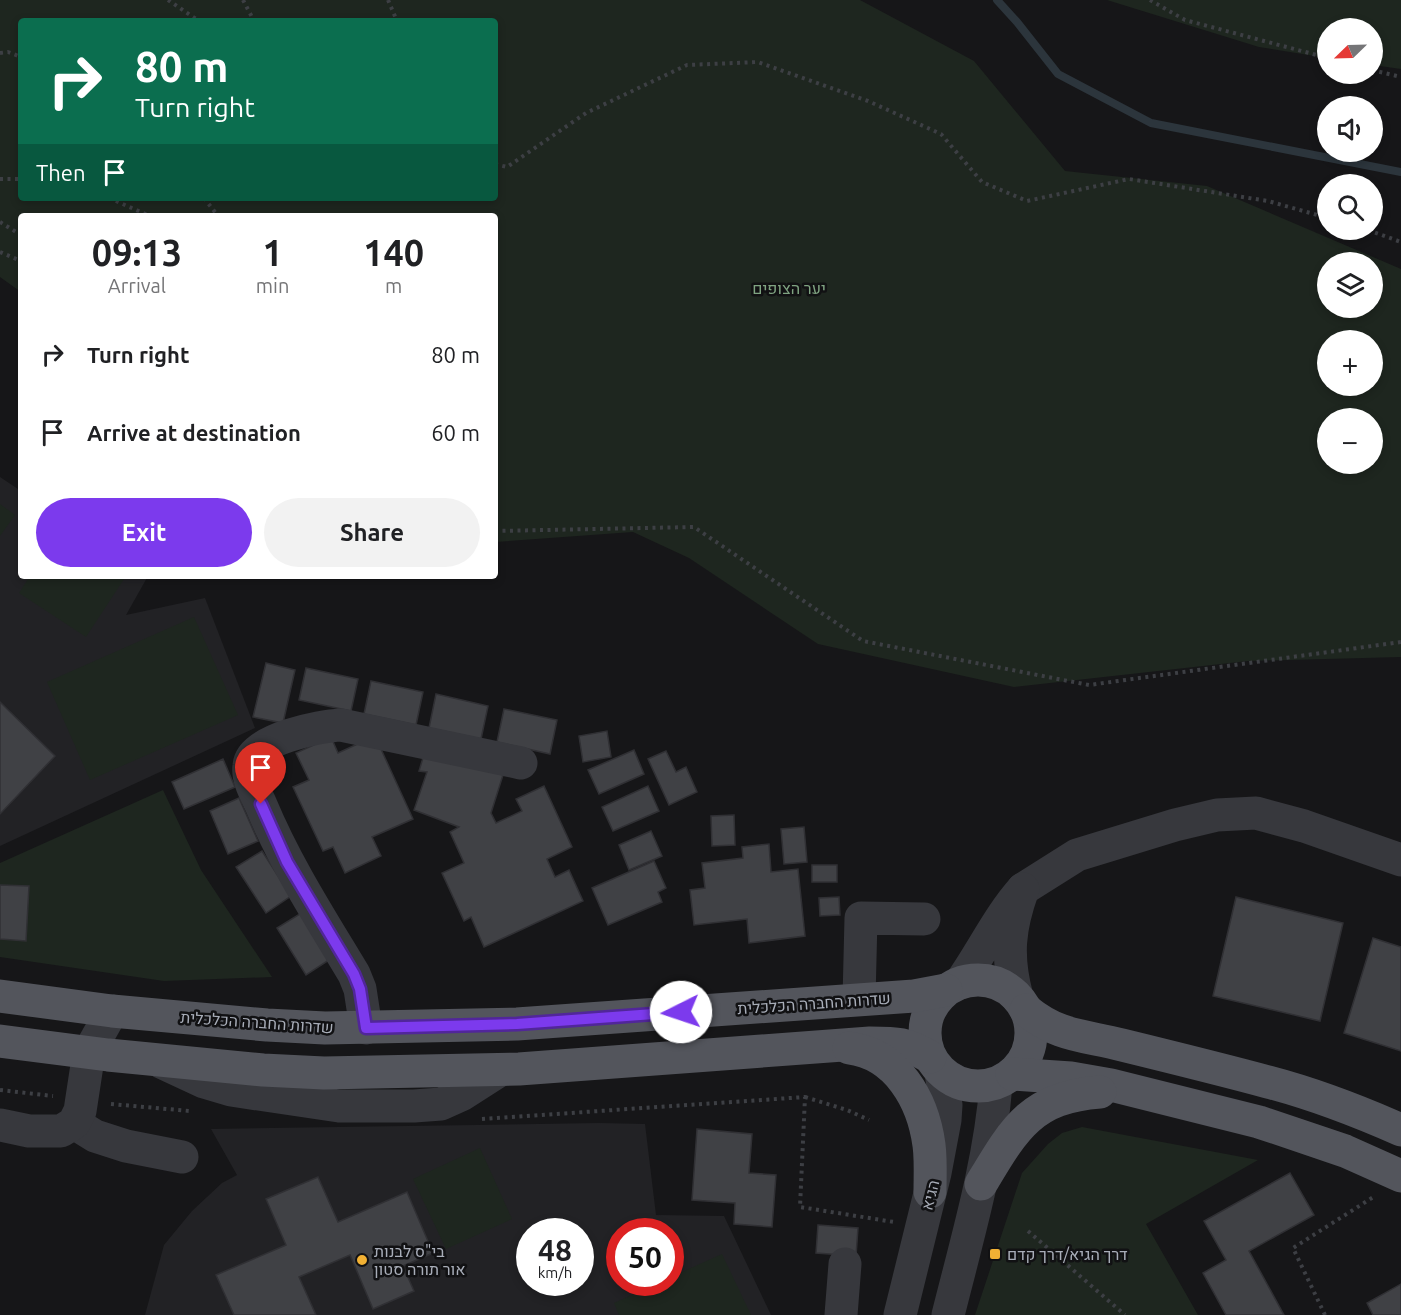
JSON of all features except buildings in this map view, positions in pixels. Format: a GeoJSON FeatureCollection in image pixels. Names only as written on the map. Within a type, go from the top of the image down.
{"type":"FeatureCollection","features":[{"type":"Feature","properties":{"kind":"main road"},"geometry":{"type":"LineString","coordinates":[[936,1065],[925,1043],[924,1028],[935,1000],[953,986],[975,980],[990,981],[1005,987],[1042,1023],[1076,1036],[1270,1082],[1360,1112],[1401,1130]]}},
{"type":"Feature","properties":{"kind":"main road","name":"שדרות החברה הכלכלית"},"geometry":{"type":"LineString","coordinates":[[0,996],[112,1011],[267,1025],[366,1028],[517,1024],[914,996],[953,986]]}},
{"type":"Feature","properties":{"kind":"main road"},"geometry":{"type":"LineString","coordinates":[[1004,1079],[1024,1061],[1030,1044],[1031,1027],[1021,1004]]}},
{"type":"Feature","properties":{"kind":"main road"},"geometry":{"type":"LineString","coordinates":[[0,1041],[263,1070],[324,1072],[500,1070],[896,1043],[912,1046],[953,1081],[967,1086],[982,1086],[1004,1079],[1071,1078],[1111,1085],[1259,1122],[1345,1151],[1391,1184]]}},
{"type":"Feature","properties":{"kind":"main road"},"geometry":{"type":"LineString","coordinates":[[832,1046],[864,1050],[881,1058],[908,1084],[924,1124],[929,1145],[930,1192]]}},
{"type":"Feature","properties":{"kind":"main road"},"geometry":{"type":"LineString","coordinates":[[981,1184],[1009,1138],[1032,1114],[1064,1097],[1080,1093],[1127,1090]]}},
{"type":"Feature","properties":{"kind":"street"},"geometry":{"type":"LineString","coordinates":[[366,1028],[360,989],[354,974],[278,846],[252,783],[248,765],[254,755],[266,745],[304,730],[341,725],[520,763]]}},
{"type":"Feature","properties":{"kind":"street"},"geometry":{"type":"LineString","coordinates":[[953,986],[973,965],[1006,908],[1023,889],[1077,855],[1175,825],[1217,815],[1256,813],[1304,826],[1401,860]]}},
{"type":"Feature","properties":{"kind":"street"},"geometry":{"type":"LineString","coordinates":[[1021,1004],[1009,963],[1010,933],[1023,889]]}},
{"type":"Feature","properties":{"kind":"street"},"geometry":{"type":"LineString","coordinates":[[859,999],[861,918],[924,919]]}},
{"type":"Feature","properties":{"kind":"street"},"geometry":{"type":"LineString","coordinates":[[0,1125],[29,1131],[61,1131],[78,1111],[89,1052],[112,1011]]}},
{"type":"Feature","properties":{"kind":"street","name":"הגיא"},"geometry":{"type":"LineString","coordinates":[[900,1315],[945,1120],[946,1105],[936,1065]]}},
{"type":"Feature","properties":{"kind":"street"},"geometry":{"type":"LineString","coordinates":[[948,1315],[981,1184],[994,1107],[1004,1079]]}},
{"type":"Feature","properties":{"kind":"street"},"geometry":{"type":"LineString","coordinates":[[78,1111],[95,1136],[126,1146],[182,1156]]}},
{"type":"Feature","properties":{"kind":"street"},"geometry":{"type":"LineString","coordinates":[[841,1315],[844,1264]]}},
{"type":"Feature","properties":{"kind":"path"},"geometry":{"type":"LineString","coordinates":[[168,0],[195,18]]}},
{"type":"Feature","properties":{"kind":"path"},"geometry":{"type":"LineString","coordinates":[[243,0],[252,18]]}},
{"type":"Feature","properties":{"kind":"path"},"geometry":{"type":"LineString","coordinates":[[388,0],[396,18]]}},
{"type":"Feature","properties":{"kind":"path"},"geometry":{"type":"LineString","coordinates":[[1150,0],[1185,20],[1317,55]]}},
{"type":"Feature","properties":{"kind":"path"},"geometry":{"type":"LineString","coordinates":[[0,53],[8,52],[18,56]]}},
{"type":"Feature","properties":{"kind":"path"},"geometry":{"type":"LineString","coordinates":[[498,165],[507,167],[586,113],[687,66],[758,62],[868,101],[941,134],[981,182],[1028,201],[1129,179],[1268,201],[1317,215]]}},
{"type":"Feature","properties":{"kind":"path"},"geometry":{"type":"LineString","coordinates":[[1383,73],[1401,77]]}},
{"type":"Feature","properties":{"kind":"path"},"geometry":{"type":"LineString","coordinates":[[0,179],[18,179]]}},
{"type":"Feature","properties":{"kind":"path"},"geometry":{"type":"LineString","coordinates":[[116,201],[143,213]]}},
{"type":"Feature","properties":{"kind":"path"},"geometry":{"type":"LineString","coordinates":[[206,201],[216,213]]}},
{"type":"Feature","properties":{"kind":"path"},"geometry":{"type":"LineString","coordinates":[[0,222],[18,233]]}},
{"type":"Feature","properties":{"kind":"path"},"geometry":{"type":"LineString","coordinates":[[1383,235],[1401,242]]}},
{"type":"Feature","properties":{"kind":"path"},"geometry":{"type":"LineString","coordinates":[[0,252],[18,260]]}},
{"type":"Feature","properties":{"kind":"path"},"geometry":{"type":"LineString","coordinates":[[498,531],[694,527],[863,640],[1089,685],[1401,642]]}},
{"type":"Feature","properties":{"kind":"path"},"geometry":{"type":"LineString","coordinates":[[0,1090],[78,1111],[103,1103],[191,1111]]}},
{"type":"Feature","properties":{"kind":"path"},"geometry":{"type":"LineString","coordinates":[[475,1119],[805,1096],[869,1120]]}},
{"type":"Feature","properties":{"kind":"path"},"geometry":{"type":"LineString","coordinates":[[805,1096],[800,1207],[922,1227]]}},
{"type":"Feature","properties":{"kind":"path"},"geometry":{"type":"LineString","coordinates":[[1325,1315],[1293,1248],[1391,1184]]}},
{"type":"Feature","properties":{"kind":"path"},"geometry":{"type":"LineString","coordinates":[[1028,1231],[1125,1315]]}},
{"type":"Feature","properties":{"kind":"shaded area"},"geometry":{"type":"Polygon","coordinates":[[[0,477],[18,489],[18,579],[146,579],[126,615],[205,598],[255,728],[0,846],[0,477]]]}},
{"type":"Feature","properties":{"kind":"shaded area"},"geometry":{"type":"Polygon","coordinates":[[[645,1124],[656,1215],[724,1216],[771,1315],[145,1315],[164,1245],[192,1211],[222,1183],[237,1175],[211,1129],[645,1124]]]}},
{"type":"Feature","properties":{"kind":"green space","name":"יער הצופים"},"geometry":{"type":"Polygon","coordinates":[[[0,0],[860,0],[974,61],[1065,171],[1207,186],[1317,233],[1317,240],[1333,240],[1361,252],[1317,252],[1317,318],[1383,318],[1383,261],[1401,269],[1401,657],[1248,661],[1014,687],[818,644],[689,558],[633,532],[498,542],[498,213],[18,213],[18,290],[0,277],[0,0]]]}},
{"type":"Feature","properties":{"kind":"green space"},"geometry":{"type":"Polygon","coordinates":[[[1107,0],[1401,0],[1401,69],[1383,66],[1383,18],[1317,18],[1317,56],[1259,47],[1107,0]]]}},
{"type":"Feature","properties":{"kind":"green space"},"geometry":{"type":"Polygon","coordinates":[[[0,504],[15,515],[0,536],[0,504]]]}},
{"type":"Feature","properties":{"kind":"green space"},"geometry":{"type":"Polygon","coordinates":[[[28,579],[124,579],[86,637],[19,593],[28,579]]]}},
{"type":"Feature","properties":{"kind":"green space"},"geometry":{"type":"Polygon","coordinates":[[[194,617],[238,715],[90,780],[47,682],[194,617]]]}},
{"type":"Feature","properties":{"kind":"green space"},"geometry":{"type":"Polygon","coordinates":[[[163,790],[201,870],[272,977],[164,981],[0,957],[0,863],[163,790]]]}},
{"type":"Feature","properties":{"kind":"green space"},"geometry":{"type":"Polygon","coordinates":[[[1082,1127],[1258,1160],[1146,1224],[1198,1315],[975,1315],[1022,1173],[1048,1144],[1062,1133],[1082,1127]]]}},
{"type":"Feature","properties":{"kind":"green space"},"geometry":{"type":"Polygon","coordinates":[[[480,1148],[512,1219],[446,1249],[413,1179],[480,1148]]]}},
{"type":"Feature","properties":{"kind":"green space"},"geometry":{"type":"Polygon","coordinates":[[[722,1254],[751,1315],[619,1315],[614,1303],[630,1296],[684,1296],[684,1271],[722,1254]]]}},
{"type":"Feature","properties":{"kind":"waterway"},"geometry":{"type":"LineString","coordinates":[[997,0],[1058,74],[1151,123],[1401,172]]}},
{"type":"Feature","properties":{"kind":"place","name":"דרך הגיא/דרך קדם"},"geometry":{"type":"Point","coordinates":[995,1254]}},
{"type":"Feature","properties":{"kind":"place","name":"בי\"ס לבנות אור תורה סטון"},"geometry":{"type":"Point","coordinates":[362,1260]}},
{"type":"Feature","properties":{"kind":"route"},"geometry":{"type":"LineString","coordinates":[[261,804],[278,846],[354,974],[360,989],[366,1028],[517,1024],[681,1012]]}}]}
